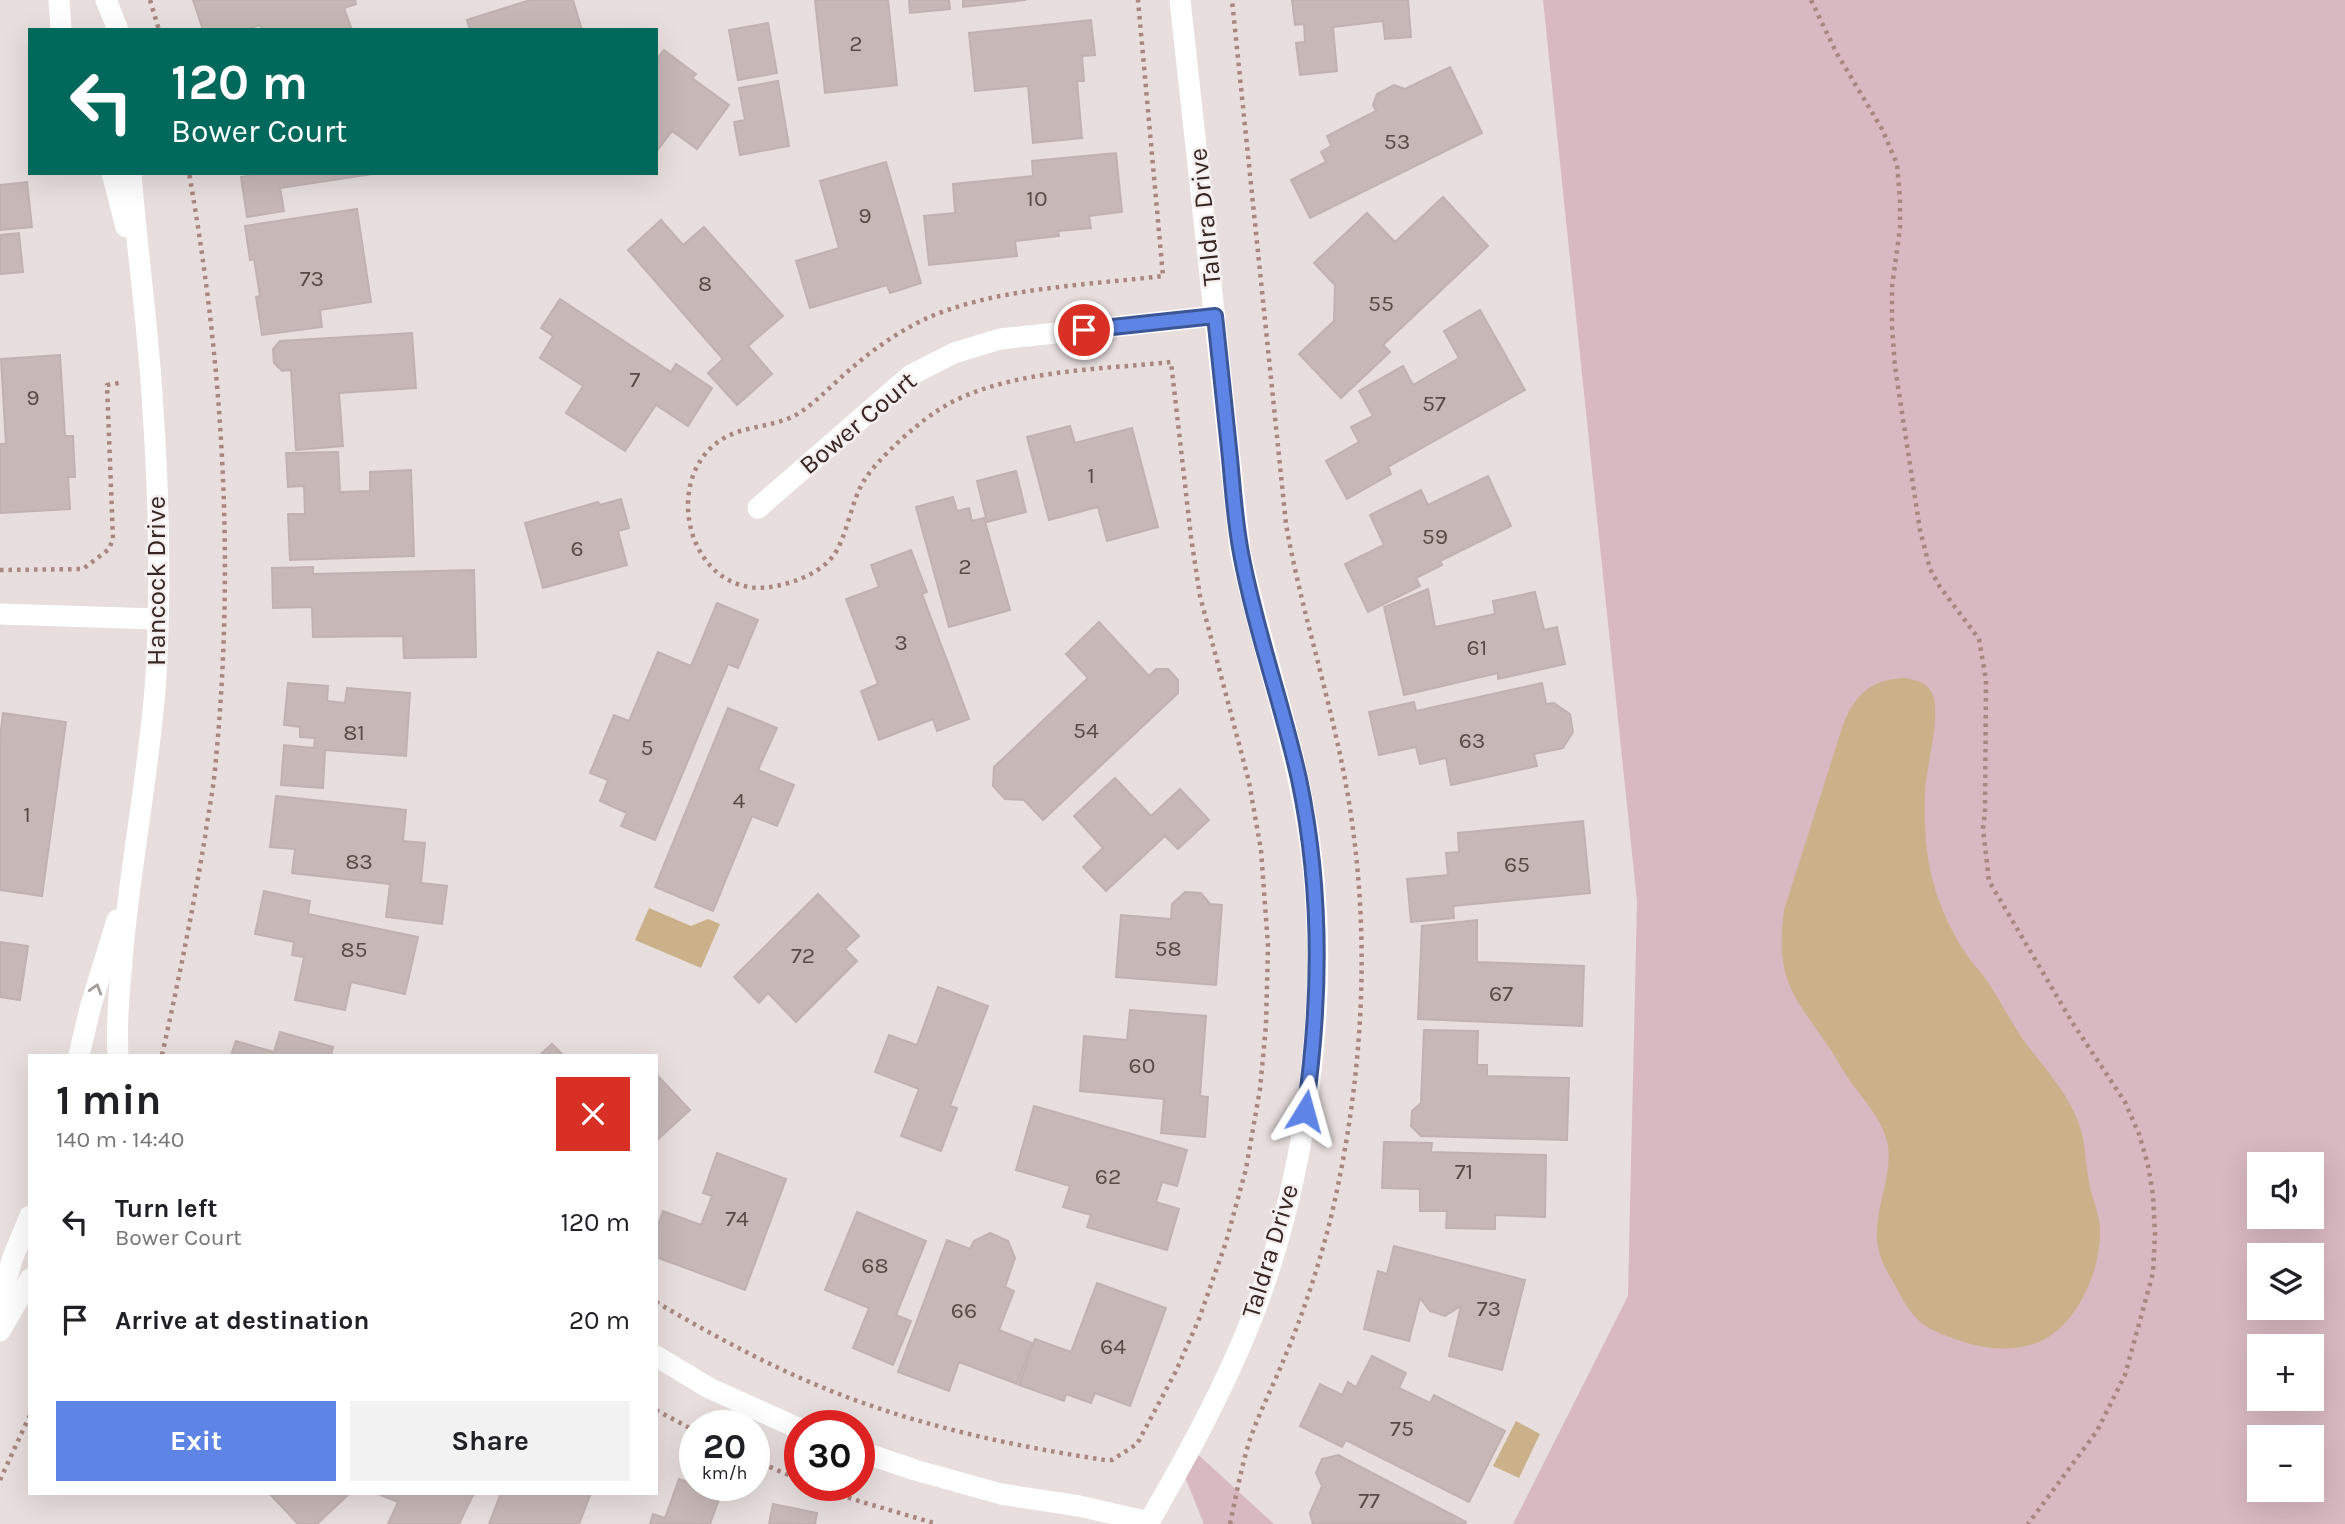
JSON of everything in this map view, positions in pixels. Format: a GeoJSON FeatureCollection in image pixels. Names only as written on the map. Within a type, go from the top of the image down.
{"type":"FeatureCollection","features":[{"type":"Feature","properties":{"kind":"street"},"geometry":{"type":"LineString","coordinates":[[59,0],[61,28]]}},
{"type":"Feature","properties":{"kind":"street"},"geometry":{"type":"LineString","coordinates":[[106,0],[117,28]]}},
{"type":"Feature","properties":{"kind":"street","name":"Taldra Drive"},"geometry":{"type":"LineString","coordinates":[[875,1456],[1001,1494],[1079,1506],[1149,1522],[1192,1449],[1252,1318],[1292,1184],[1309,1084],[1316,1008],[1317,926],[1310,845],[1299,779],[1254,614],[1240,550],[1180,0]]}},
{"type":"Feature","properties":{"kind":"street","name":"Hancock Drive"},"geometry":{"type":"LineString","coordinates":[[113,175],[141,283]]}},
{"type":"Feature","properties":{"kind":"street","name":"Hancock Drive"},"geometry":{"type":"LineString","coordinates":[[118,1054],[118,1002],[130,878],[148,766],[158,619],[158,527],[151,379],[131,175]]}},
{"type":"Feature","properties":{"kind":"street","name":"Bower Court"},"geometry":{"type":"LineString","coordinates":[[758,508],[911,375],[954,353],[1000,339],[1215,316]]}},
{"type":"Feature","properties":{"kind":"street"},"geometry":{"type":"LineString","coordinates":[[0,614],[158,619]]}},
{"type":"Feature","properties":{"kind":"street","name":"Hancock Drive"},"geometry":{"type":"LineString","coordinates":[[79,1054],[91,1004],[130,878]]}},
{"type":"Feature","properties":{"kind":"street"},"geometry":{"type":"LineString","coordinates":[[0,1300],[28,1221]]}},
{"type":"Feature","properties":{"kind":"street"},"geometry":{"type":"LineString","coordinates":[[0,1331],[28,1282]]}},
{"type":"Feature","properties":{"kind":"street"},"geometry":{"type":"LineString","coordinates":[[658,1357],[709,1388],[784,1422]]}},
{"type":"Feature","properties":{"kind":"path"},"geometry":{"type":"LineString","coordinates":[[150,0],[158,28]]}},
{"type":"Feature","properties":{"kind":"path"},"geometry":{"type":"LineString","coordinates":[[658,1303],[781,1369],[851,1399],[974,1436],[1105,1460],[1112,1460],[1137,1444],[1176,1371],[1203,1306],[1226,1242],[1254,1129],[1266,1025],[1268,946],[1261,850],[1249,782],[1200,596],[1171,362],[1022,379],[974,391],[933,413],[898,443],[865,479],[833,556],[815,572],[797,581],[772,587],[750,588],[732,582],[712,567],[696,545],[688,522],[688,499],[693,476],[702,457],[715,442],[731,433],[791,418],[811,406],[869,354],[925,319],[984,299],[1163,276],[1138,0]]}},
{"type":"Feature","properties":{"kind":"path"},"geometry":{"type":"LineString","coordinates":[[1811,0],[1836,52],[1882,129],[1897,164],[1900,228],[1892,287],[1895,367],[1920,530],[1930,569],[1940,587],[1979,639],[1984,659],[1986,680],[1983,829],[1989,881],[2072,1022],[2125,1102],[2139,1134],[2153,1195],[2153,1273],[2125,1375],[2097,1432],[2028,1524]]}},
{"type":"Feature","properties":{"kind":"path"},"geometry":{"type":"LineString","coordinates":[[162,1054],[192,915],[215,771],[226,565],[222,433],[214,342],[189,175]]}},
{"type":"Feature","properties":{"kind":"path"},"geometry":{"type":"LineString","coordinates":[[0,570],[83,569],[109,549],[113,540],[107,385],[151,379]]}},
{"type":"Feature","properties":{"kind":"path"},"geometry":{"type":"LineString","coordinates":[[658,1411],[679,1423]]}},
{"type":"Feature","properties":{"kind":"path"},"geometry":{"type":"LineString","coordinates":[[0,1480],[28,1419]]}},
{"type":"Feature","properties":{"kind":"path"},"geometry":{"type":"LineString","coordinates":[[859,1501],[937,1524]]}},
{"type":"Feature","properties":{"kind":"shaded area"},"geometry":{"type":"Polygon","coordinates":[[[1543,0],[2345,0],[2345,1524],[1513,1524],[1628,1296],[1637,901],[1543,0]]]}},
{"type":"Feature","properties":{"kind":"shaded area"},"geometry":{"type":"Polygon","coordinates":[[[1904,678],[1927,686],[1935,702],[1925,792],[1925,820],[1929,865],[1939,902],[1968,957],[1987,980],[2024,1041],[2057,1084],[2074,1112],[2083,1137],[2089,1183],[2099,1222],[2100,1244],[2097,1260],[2085,1293],[2066,1322],[2054,1333],[2028,1346],[1985,1347],[1957,1340],[1925,1325],[1907,1307],[1883,1264],[1878,1247],[1878,1221],[1888,1167],[1887,1141],[1881,1125],[1797,1000],[1785,971],[1782,954],[1784,910],[1844,722],[1854,703],[1866,690],[1892,679],[1904,678]]]}},
{"type":"Feature","properties":{"kind":"shaded area"},"geometry":{"type":"Polygon","coordinates":[[[649,908],[691,926],[708,919],[720,924],[701,968],[635,940],[649,908]]]}},
{"type":"Feature","properties":{"kind":"shaded area"},"geometry":{"type":"Polygon","coordinates":[[[1516,1421],[1540,1434],[1519,1478],[1493,1466],[1516,1421]]]}},
{"type":"Feature","properties":{"kind":"shaded area"},"geometry":{"type":"Polygon","coordinates":[[[1192,1449],[1274,1524],[1204,1524],[1181,1467],[1192,1449]]]}},
{"type":"Feature","properties":{"kind":"building"},"geometry":{"type":"Polygon","coordinates":[[[193,0],[355,0],[356,4],[344,8],[351,28],[261,28],[260,25],[251,28],[202,28],[193,0]]]}},
{"type":"Feature","properties":{"kind":"building"},"geometry":{"type":"Polygon","coordinates":[[[530,0],[573,0],[581,28],[469,28],[467,20],[530,0]]]}},
{"type":"Feature","properties":{"kind":"building"},"geometry":{"type":"Polygon","coordinates":[[[815,0],[888,0],[897,85],[825,93],[815,0]]]}},
{"type":"Feature","properties":{"kind":"building"},"geometry":{"type":"Polygon","coordinates":[[[909,0],[949,0],[950,9],[910,13],[909,0]]]}},
{"type":"Feature","properties":{"kind":"building"},"geometry":{"type":"Polygon","coordinates":[[[963,0],[1026,0],[963,7],[963,0]]]}},
{"type":"Feature","properties":{"kind":"building"},"geometry":{"type":"Polygon","coordinates":[[[1292,0],[1408,0],[1411,37],[1385,39],[1383,21],[1333,27],[1337,71],[1300,75],[1296,43],[1305,42],[1304,24],[1295,25],[1292,0]]]}},
{"type":"Feature","properties":{"kind":"building"},"geometry":{"type":"Polygon","coordinates":[[[1091,20],[1095,55],[1082,56],[1084,81],[1077,81],[1082,138],[1033,143],[1028,86],[975,91],[969,33],[1091,20]]]}},
{"type":"Feature","properties":{"kind":"building"},"geometry":{"type":"Polygon","coordinates":[[[768,23],[777,73],[738,80],[729,30],[768,23]]]}},
{"type":"Feature","properties":{"kind":"building"},"geometry":{"type":"Polygon","coordinates":[[[664,50],[696,74],[692,78],[729,105],[697,149],[672,131],[658,149],[658,58],[664,50]]]}},
{"type":"Feature","properties":{"kind":"building"},"geometry":{"type":"Polygon","coordinates":[[[1450,67],[1482,133],[1310,218],[1291,180],[1326,162],[1321,152],[1331,146],[1327,136],[1376,111],[1373,105],[1377,94],[1394,85],[1405,89],[1450,67]]]}},
{"type":"Feature","properties":{"kind":"building"},"geometry":{"type":"Polygon","coordinates":[[[778,81],[789,146],[740,155],[734,122],[745,120],[739,88],[778,81]]]}},
{"type":"Feature","properties":{"kind":"building"},"geometry":{"type":"Polygon","coordinates":[[[1116,153],[1122,212],[1089,216],[1091,228],[1058,231],[1059,236],[1015,241],[1017,256],[929,265],[924,216],[955,213],[953,184],[1033,176],[1032,161],[1116,153]]]}},
{"type":"Feature","properties":{"kind":"building"},"geometry":{"type":"Polygon","coordinates":[[[886,162],[921,283],[890,293],[887,285],[810,308],[796,261],[839,248],[820,181],[886,162]]]}},
{"type":"Feature","properties":{"kind":"building"},"geometry":{"type":"Polygon","coordinates":[[[366,175],[280,188],[284,211],[247,217],[241,177],[366,175]]]}},
{"type":"Feature","properties":{"kind":"building"},"geometry":{"type":"Polygon","coordinates":[[[27,182],[32,227],[0,230],[0,185],[27,182]]]}},
{"type":"Feature","properties":{"kind":"building"},"geometry":{"type":"Polygon","coordinates":[[[1443,197],[1488,246],[1383,345],[1390,352],[1341,398],[1299,354],[1334,321],[1335,285],[1314,263],[1367,213],[1395,242],[1443,197]]]}},
{"type":"Feature","properties":{"kind":"building"},"geometry":{"type":"Polygon","coordinates":[[[357,209],[371,302],[320,310],[322,327],[262,335],[256,297],[260,296],[254,259],[250,260],[245,226],[357,209]]]}},
{"type":"Feature","properties":{"kind":"building"},"geometry":{"type":"Polygon","coordinates":[[[661,220],[683,245],[704,227],[783,316],[748,346],[772,374],[737,405],[708,373],[723,359],[628,250],[661,220]]]}},
{"type":"Feature","properties":{"kind":"building"},"geometry":{"type":"Polygon","coordinates":[[[19,233],[23,272],[0,274],[0,235],[19,233]]]}},
{"type":"Feature","properties":{"kind":"building"},"geometry":{"type":"Polygon","coordinates":[[[560,299],[671,372],[676,364],[712,388],[688,426],[656,405],[625,451],[566,413],[583,386],[540,358],[553,336],[541,328],[560,299]]]}},
{"type":"Feature","properties":{"kind":"building"},"geometry":{"type":"Polygon","coordinates":[[[1480,310],[1525,390],[1388,467],[1391,474],[1347,499],[1326,461],[1359,442],[1351,427],[1373,416],[1359,391],[1403,366],[1413,385],[1459,358],[1444,331],[1480,310]]]}},
{"type":"Feature","properties":{"kind":"building"},"geometry":{"type":"Polygon","coordinates":[[[412,333],[416,388],[339,393],[343,446],[296,450],[291,370],[282,371],[274,363],[273,349],[280,341],[412,333]]]}},
{"type":"Feature","properties":{"kind":"building"},"geometry":{"type":"Polygon","coordinates":[[[60,355],[65,436],[73,436],[75,477],[68,477],[70,509],[0,513],[0,444],[6,444],[1,359],[60,355]]]}},
{"type":"Feature","properties":{"kind":"building"},"geometry":{"type":"Polygon","coordinates":[[[1070,426],[1075,443],[1132,428],[1158,527],[1107,541],[1098,507],[1049,520],[1027,437],[1070,426]]]}},
{"type":"Feature","properties":{"kind":"building"},"geometry":{"type":"Polygon","coordinates":[[[338,452],[340,492],[370,491],[370,472],[411,470],[414,556],[290,560],[288,514],[305,514],[304,486],[288,487],[286,453],[338,452]]]}},
{"type":"Feature","properties":{"kind":"building"},"geometry":{"type":"Polygon","coordinates":[[[1016,471],[1026,512],[987,522],[977,481],[1016,471]]]}},
{"type":"Feature","properties":{"kind":"building"},"geometry":{"type":"Polygon","coordinates":[[[1488,476],[1511,526],[1440,561],[1442,565],[1416,578],[1420,586],[1368,612],[1345,564],[1384,545],[1370,515],[1421,490],[1428,505],[1488,476]]]}},
{"type":"Feature","properties":{"kind":"building"},"geometry":{"type":"Polygon","coordinates":[[[953,497],[957,511],[969,508],[972,521],[984,518],[1010,610],[949,627],[916,507],[953,497]]]}},
{"type":"Feature","properties":{"kind":"building"},"geometry":{"type":"Polygon","coordinates":[[[621,499],[629,528],[618,531],[627,565],[543,588],[525,523],[598,502],[600,505],[621,499]]]}},
{"type":"Feature","properties":{"kind":"building"},"geometry":{"type":"Polygon","coordinates":[[[911,550],[927,592],[922,594],[969,719],[937,731],[933,719],[879,740],[861,691],[878,684],[846,599],[879,587],[871,565],[911,550]]]}},
{"type":"Feature","properties":{"kind":"building"},"geometry":{"type":"Polygon","coordinates":[[[313,567],[313,574],[474,570],[476,657],[404,658],[403,636],[313,637],[312,607],[273,608],[272,568],[313,567]]]}},
{"type":"Feature","properties":{"kind":"building"},"geometry":{"type":"Polygon","coordinates":[[[1428,589],[1435,627],[1495,614],[1493,601],[1535,592],[1544,630],[1557,627],[1565,664],[1498,679],[1498,673],[1404,695],[1384,607],[1428,589]]]}},
{"type":"Feature","properties":{"kind":"building"},"geometry":{"type":"Polygon","coordinates":[[[717,603],[758,620],[738,668],[728,664],[655,840],[621,826],[627,813],[600,801],[608,780],[590,773],[614,715],[629,721],[658,652],[691,666],[717,603]]]}},
{"type":"Feature","properties":{"kind":"building"},"geometry":{"type":"Polygon","coordinates":[[[1099,622],[1149,676],[1156,669],[1168,669],[1178,680],[1178,693],[1043,820],[1024,800],[1005,799],[993,786],[994,767],[1088,678],[1066,654],[1099,622]]]}},
{"type":"Feature","properties":{"kind":"building"},"geometry":{"type":"Polygon","coordinates":[[[288,683],[328,686],[327,701],[345,703],[347,688],[410,693],[406,756],[325,750],[323,788],[281,785],[284,745],[314,748],[315,738],[300,737],[300,727],[284,725],[288,683]]]}},
{"type":"Feature","properties":{"kind":"building"},"geometry":{"type":"Polygon","coordinates":[[[1542,683],[1546,704],[1554,703],[1570,714],[1573,732],[1563,748],[1534,754],[1537,766],[1451,785],[1446,758],[1420,764],[1416,747],[1379,755],[1369,712],[1414,702],[1416,711],[1542,683]]]}},
{"type":"Feature","properties":{"kind":"building"},"geometry":{"type":"Polygon","coordinates":[[[728,708],[777,728],[758,770],[794,785],[777,826],[752,816],[713,911],[655,887],[728,708]]]}},
{"type":"Feature","properties":{"kind":"building"},"geometry":{"type":"Polygon","coordinates":[[[3,713],[66,722],[42,896],[0,890],[0,738],[3,713]]]}},
{"type":"Feature","properties":{"kind":"building"},"geometry":{"type":"Polygon","coordinates":[[[1115,778],[1151,816],[1180,789],[1209,820],[1178,849],[1165,836],[1106,891],[1083,867],[1103,848],[1074,816],[1115,778]]]}},
{"type":"Feature","properties":{"kind":"building"},"geometry":{"type":"Polygon","coordinates":[[[276,796],[406,810],[403,841],[425,843],[421,883],[447,886],[442,924],[386,917],[390,884],[292,873],[295,849],[270,847],[276,796]]]}},
{"type":"Feature","properties":{"kind":"building"},"geometry":{"type":"Polygon","coordinates":[[[1583,821],[1590,893],[1453,906],[1454,918],[1411,922],[1407,879],[1448,875],[1446,853],[1459,852],[1458,833],[1583,821]]]}},
{"type":"Feature","properties":{"kind":"building"},"geometry":{"type":"Polygon","coordinates":[[[264,891],[310,901],[308,914],[418,937],[405,994],[351,982],[345,1010],[295,1000],[304,957],[292,955],[294,942],[255,934],[264,891]]]}},
{"type":"Feature","properties":{"kind":"building"},"geometry":{"type":"Polygon","coordinates":[[[1185,892],[1201,893],[1210,904],[1222,905],[1216,985],[1116,977],[1121,915],[1171,919],[1172,904],[1185,892]]]}},
{"type":"Feature","properties":{"kind":"building"},"geometry":{"type":"Polygon","coordinates":[[[818,894],[859,936],[845,949],[857,961],[796,1022],[768,993],[759,1003],[734,977],[818,894]]]}},
{"type":"Feature","properties":{"kind":"building"},"geometry":{"type":"Polygon","coordinates":[[[1477,920],[1477,962],[1584,966],[1582,1026],[1418,1019],[1422,926],[1477,920]]]}},
{"type":"Feature","properties":{"kind":"building"},"geometry":{"type":"Polygon","coordinates":[[[0,942],[28,946],[20,1000],[0,997],[0,942]]]}},
{"type":"Feature","properties":{"kind":"building"},"geometry":{"type":"Polygon","coordinates":[[[938,987],[988,1006],[950,1106],[957,1108],[941,1151],[901,1136],[919,1089],[875,1072],[889,1035],[917,1045],[938,987]]]}},
{"type":"Feature","properties":{"kind":"building"},"geometry":{"type":"Polygon","coordinates":[[[1130,1010],[1206,1016],[1200,1096],[1208,1097],[1205,1137],[1161,1133],[1164,1099],[1080,1091],[1084,1036],[1127,1040],[1130,1010]]]}},
{"type":"Feature","properties":{"kind":"building"},"geometry":{"type":"Polygon","coordinates":[[[1424,1030],[1478,1031],[1477,1065],[1487,1065],[1487,1076],[1569,1078],[1567,1140],[1421,1136],[1411,1126],[1412,1111],[1421,1103],[1424,1030]]]}},
{"type":"Feature","properties":{"kind":"building"},"geometry":{"type":"Polygon","coordinates":[[[280,1032],[333,1047],[331,1054],[231,1054],[236,1041],[274,1052],[280,1032]]]}},
{"type":"Feature","properties":{"kind":"building"},"geometry":{"type":"Polygon","coordinates":[[[552,1044],[562,1054],[541,1054],[552,1044]]]}},
{"type":"Feature","properties":{"kind":"building"},"geometry":{"type":"Polygon","coordinates":[[[658,1076],[690,1110],[658,1139],[658,1076]]]}},
{"type":"Feature","properties":{"kind":"building"},"geometry":{"type":"Polygon","coordinates":[[[1034,1106],[1187,1150],[1177,1186],[1162,1182],[1156,1202],[1179,1209],[1167,1250],[1087,1227],[1091,1215],[1063,1207],[1070,1186],[1016,1170],[1034,1106]]]}},
{"type":"Feature","properties":{"kind":"building"},"geometry":{"type":"Polygon","coordinates":[[[1384,1142],[1432,1143],[1431,1152],[1546,1155],[1545,1217],[1495,1215],[1495,1229],[1446,1228],[1447,1211],[1420,1211],[1420,1189],[1382,1188],[1384,1142]]]}},
{"type":"Feature","properties":{"kind":"building"},"geometry":{"type":"Polygon","coordinates":[[[717,1153],[786,1179],[745,1290],[658,1258],[658,1225],[663,1211],[701,1225],[712,1196],[703,1193],[717,1153]]]}},
{"type":"Feature","properties":{"kind":"building"},"geometry":{"type":"Polygon","coordinates":[[[857,1212],[926,1241],[896,1315],[911,1321],[893,1365],[853,1348],[869,1308],[825,1290],[857,1212]]]}},
{"type":"Feature","properties":{"kind":"building"},"geometry":{"type":"Polygon","coordinates":[[[990,1233],[1008,1241],[1015,1258],[1005,1287],[1014,1291],[999,1330],[1032,1343],[1017,1384],[959,1362],[949,1391],[898,1372],[947,1240],[970,1249],[974,1241],[990,1233]]]}},
{"type":"Feature","properties":{"kind":"building"},"geometry":{"type":"Polygon","coordinates":[[[1394,1246],[1525,1280],[1502,1370],[1449,1356],[1461,1306],[1445,1316],[1430,1311],[1420,1298],[1409,1341],[1364,1329],[1378,1271],[1387,1274],[1394,1246]]]}},
{"type":"Feature","properties":{"kind":"building"},"geometry":{"type":"Polygon","coordinates":[[[1097,1283],[1166,1308],[1130,1406],[1095,1393],[1091,1403],[1066,1394],[1064,1401],[1019,1385],[1035,1339],[1071,1352],[1097,1283]]]}},
{"type":"Feature","properties":{"kind":"building"},"geometry":{"type":"Polygon","coordinates":[[[1372,1356],[1406,1373],[1399,1388],[1430,1403],[1434,1395],[1505,1431],[1469,1502],[1346,1440],[1342,1447],[1300,1426],[1320,1384],[1342,1395],[1348,1382],[1356,1387],[1372,1356]]]}},
{"type":"Feature","properties":{"kind":"building"},"geometry":{"type":"Polygon","coordinates":[[[1338,1455],[1466,1522],[1465,1524],[1313,1524],[1310,1513],[1322,1486],[1316,1473],[1322,1459],[1338,1455]]]}},
{"type":"Feature","properties":{"kind":"building"},"geometry":{"type":"Polygon","coordinates":[[[679,1479],[679,1501],[718,1501],[710,1524],[650,1524],[653,1514],[665,1518],[679,1479]]]}},
{"type":"Feature","properties":{"kind":"building"},"geometry":{"type":"Polygon","coordinates":[[[271,1495],[348,1495],[317,1524],[298,1524],[271,1495]]]}},
{"type":"Feature","properties":{"kind":"building"},"geometry":{"type":"Polygon","coordinates":[[[381,1495],[473,1495],[459,1524],[388,1524],[398,1502],[381,1495]]]}},
{"type":"Feature","properties":{"kind":"building"},"geometry":{"type":"Polygon","coordinates":[[[500,1495],[590,1495],[579,1524],[489,1524],[500,1495]]]}},
{"type":"Feature","properties":{"kind":"building"},"geometry":{"type":"Polygon","coordinates":[[[773,1504],[817,1513],[815,1524],[769,1524],[773,1504]]]}},
{"type":"Feature","properties":{"kind":"route"},"geometry":{"type":"LineString","coordinates":[[1084,330],[1215,316],[1240,550],[1254,614],[1299,779],[1310,845],[1317,926],[1316,1008],[1305,1111]]}}]}
